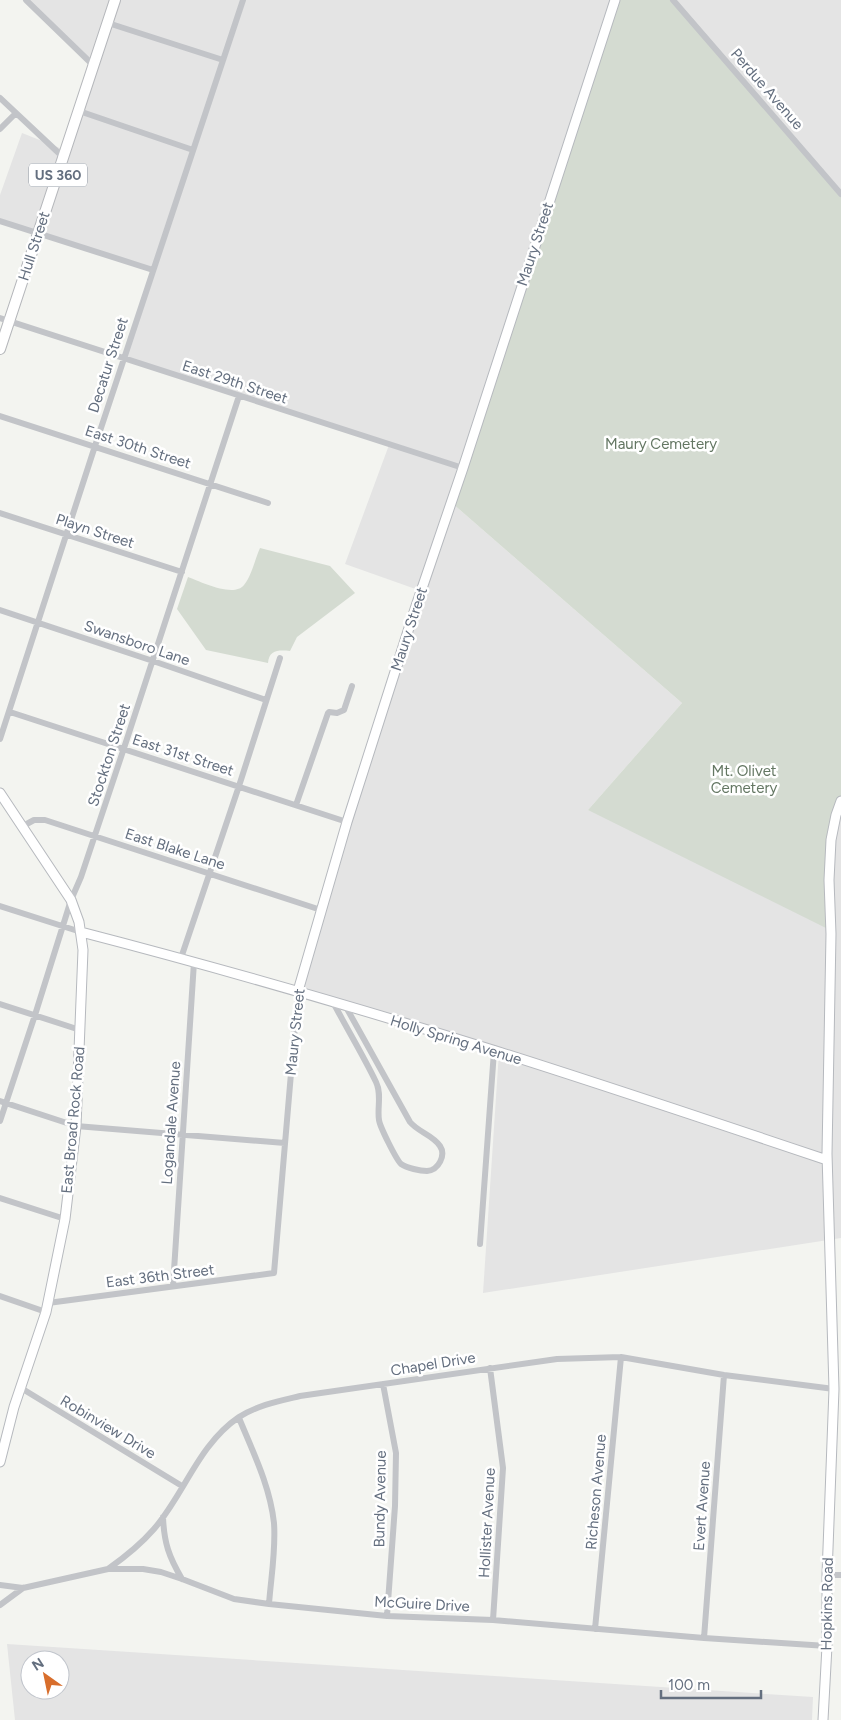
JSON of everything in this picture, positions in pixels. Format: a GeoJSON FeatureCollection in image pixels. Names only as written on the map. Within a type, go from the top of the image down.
{"type":"FeatureCollection","features":[{"type":"Feature","properties":{"kind":"main road","name":"Hull Street"},"geometry":{"type":"LineString","coordinates":[[0,349],[5,320],[64,158],[115,0]]}},
{"type":"Feature","properties":{"kind":"street"},"geometry":{"type":"LineString","coordinates":[[26,0],[93,65]]}},
{"type":"Feature","properties":{"kind":"street","name":"Decatur Street"},"geometry":{"type":"LineString","coordinates":[[0,739],[242,0]]}},
{"type":"Feature","properties":{"kind":"street","name":"Maury Street"},"geometry":{"type":"LineString","coordinates":[[274,1273],[298,991],[321,910],[416,606],[463,468],[615,0]]}},
{"type":"Feature","properties":{"kind":"street","name":"Perdue Avenue"},"geometry":{"type":"LineString","coordinates":[[673,0],[841,194]]}},
{"type":"Feature","properties":{"kind":"street"},"geometry":{"type":"LineString","coordinates":[[108,23],[223,60]]}},
{"type":"Feature","properties":{"kind":"street"},"geometry":{"type":"LineString","coordinates":[[0,98],[64,158]]}},
{"type":"Feature","properties":{"kind":"street"},"geometry":{"type":"LineString","coordinates":[[79,111],[193,150]]}},
{"type":"Feature","properties":{"kind":"street"},"geometry":{"type":"LineString","coordinates":[[0,129],[16,113]]}},
{"type":"Feature","properties":{"kind":"street"},"geometry":{"type":"LineString","coordinates":[[0,221],[153,270]]}},
{"type":"Feature","properties":{"kind":"street","name":"East 29th Street"},"geometry":{"type":"LineString","coordinates":[[5,320],[463,468]]}},
{"type":"Feature","properties":{"kind":"street","name":"Stockton Street"},"geometry":{"type":"LineString","coordinates":[[0,1121],[3,1102],[35,1015],[71,900],[95,836],[239,396]]}},
{"type":"Feature","properties":{"kind":"street","name":"East 30th Street"},"geometry":{"type":"LineString","coordinates":[[0,416],[268,503]]}},
{"type":"Feature","properties":{"kind":"street","name":"Playn Street"},"geometry":{"type":"LineString","coordinates":[[0,513],[182,572]]}},
{"type":"Feature","properties":{"kind":"street","name":"Swansboro Lane"},"geometry":{"type":"LineString","coordinates":[[0,610],[266,700]]}},
{"type":"Feature","properties":{"kind":"street"},"geometry":{"type":"LineString","coordinates":[[181,958],[280,658]]}},
{"type":"Feature","properties":{"kind":"street"},"geometry":{"type":"LineString","coordinates":[[296,805],[328,714],[329,712],[337,714],[344,710],[352,686]]}},
{"type":"Feature","properties":{"kind":"street","name":"East 31st Street"},"geometry":{"type":"LineString","coordinates":[[10,712],[348,822]]}},
{"type":"Feature","properties":{"kind":"street","name":"East Broad Rock Road"},"geometry":{"type":"LineString","coordinates":[[0,793],[71,900],[77,915],[83,950],[76,1126],[64,1219],[47,1307],[0,1462]]}},
{"type":"Feature","properties":{"kind":"street","name":"Hopkins Road"},"geometry":{"type":"LineString","coordinates":[[823,1720],[834,1389],[827,1160],[830,880],[831,840],[836,814],[841,801]]}},
{"type":"Feature","properties":{"kind":"street","name":"East Blake Lane"},"geometry":{"type":"LineString","coordinates":[[23,826],[34,820],[45,820],[321,910]]}},
{"type":"Feature","properties":{"kind":"street"},"geometry":{"type":"LineString","coordinates":[[0,906],[81,932]]}},
{"type":"Feature","properties":{"kind":"street","name":"Holly Spring Avenue"},"geometry":{"type":"LineString","coordinates":[[81,932],[298,991],[494,1051],[827,1160]]}},
{"type":"Feature","properties":{"kind":"street","name":"Logandale Avenue"},"geometry":{"type":"LineString","coordinates":[[173,1286],[194,962]]}},
{"type":"Feature","properties":{"kind":"street"},"geometry":{"type":"LineString","coordinates":[[333,1002],[376,1082],[379,1093],[379,1121],[398,1160],[404,1165],[427,1171],[433,1170],[442,1158],[441,1148],[436,1141],[416,1129],[410,1122],[346,1007]]}},
{"type":"Feature","properties":{"kind":"street"},"geometry":{"type":"LineString","coordinates":[[0,1004],[80,1030]]}},
{"type":"Feature","properties":{"kind":"street"},"geometry":{"type":"LineString","coordinates":[[480,1244],[494,1051]]}},
{"type":"Feature","properties":{"kind":"street"},"geometry":{"type":"LineString","coordinates":[[3,1102],[76,1126],[285,1143]]}},
{"type":"Feature","properties":{"kind":"street"},"geometry":{"type":"LineString","coordinates":[[0,1198],[64,1219]]}},
{"type":"Feature","properties":{"kind":"street","name":"East 36th Street"},"geometry":{"type":"LineString","coordinates":[[0,1296],[47,1307],[173,1286],[274,1273]]}},
{"type":"Feature","properties":{"kind":"street","name":"Chapel Drive"},"geometry":{"type":"LineString","coordinates":[[108,1569],[143,1540],[163,1516],[209,1445],[223,1430],[239,1418],[260,1407],[300,1396],[557,1359],[621,1357],[724,1375],[834,1389]]}},
{"type":"Feature","properties":{"kind":"street","name":"Richeson Avenue"},"geometry":{"type":"LineString","coordinates":[[595,1629],[621,1357]]}},
{"type":"Feature","properties":{"kind":"street","name":"Hollister Avenue"},"geometry":{"type":"LineString","coordinates":[[490,1368],[503,1468],[493,1620]]}},
{"type":"Feature","properties":{"kind":"street","name":"Evert Avenue"},"geometry":{"type":"LineString","coordinates":[[704,1638],[724,1375]]}},
{"type":"Feature","properties":{"kind":"street","name":"Bundy Avenue"},"geometry":{"type":"LineString","coordinates":[[383,1384],[396,1452],[395,1506],[387,1616]]}},
{"type":"Feature","properties":{"kind":"street","name":"Robinview Drive"},"geometry":{"type":"LineString","coordinates":[[21,1388],[182,1486]]}},
{"type":"Feature","properties":{"kind":"street"},"geometry":{"type":"LineString","coordinates":[[239,1418],[264,1478],[272,1509],[274,1541],[269,1604]]}},
{"type":"Feature","properties":{"kind":"street"},"geometry":{"type":"LineString","coordinates":[[163,1516],[167,1550],[172,1563],[182,1579]]}},
{"type":"Feature","properties":{"kind":"street","name":"McGuire Drive"},"geometry":{"type":"LineString","coordinates":[[0,1585],[24,1588],[108,1569],[143,1569],[161,1572],[234,1599],[269,1604],[387,1616],[493,1620],[704,1638],[826,1646]]}},
{"type":"Feature","properties":{"kind":"street"},"geometry":{"type":"LineString","coordinates":[[827,1575],[841,1575]]}},
{"type":"Feature","properties":{"kind":"street","name":"McGuire Drive"},"geometry":{"type":"LineString","coordinates":[[0,1605],[24,1588]]}},
{"type":"Feature","properties":{"kind":"shaded area"},"geometry":{"type":"Polygon","coordinates":[[[26,0],[615,0],[452,503],[682,703],[588,810],[833,842],[841,806],[841,1238],[483,1293],[499,1052],[297,993],[424,592],[345,564],[389,445],[125,359],[153,272],[0,220],[0,195],[22,133],[65,150],[94,65],[26,0]]]}},
{"type":"Feature","properties":{"kind":"shaded area"},"geometry":{"type":"Polygon","coordinates":[[[676,0],[841,0],[841,194],[676,0]]]}},
{"type":"Feature","properties":{"kind":"shaded area"},"geometry":{"type":"Polygon","coordinates":[[[7,1644],[813,1697],[812,1720],[15,1720],[7,1644]]]}},
{"type":"Feature","properties":{"kind":"green space","name":"Maury Cemetery"},"geometry":{"type":"Polygon","coordinates":[[[615,0],[676,0],[841,194],[841,806],[833,842],[830,930],[588,810],[682,703],[452,503],[615,0]]]}},
{"type":"Feature","properties":{"kind":"green space"},"geometry":{"type":"Polygon","coordinates":[[[260,548],[330,566],[355,593],[297,637],[290,651],[272,653],[268,663],[206,650],[177,609],[188,577],[225,590],[239,589],[249,577],[260,548]]]}},
{"type":"Feature","properties":{"kind":"park label","name":"Mt. Olivet Cemetery"},"geometry":{"type":"Point","coordinates":[744,780]}}]}
